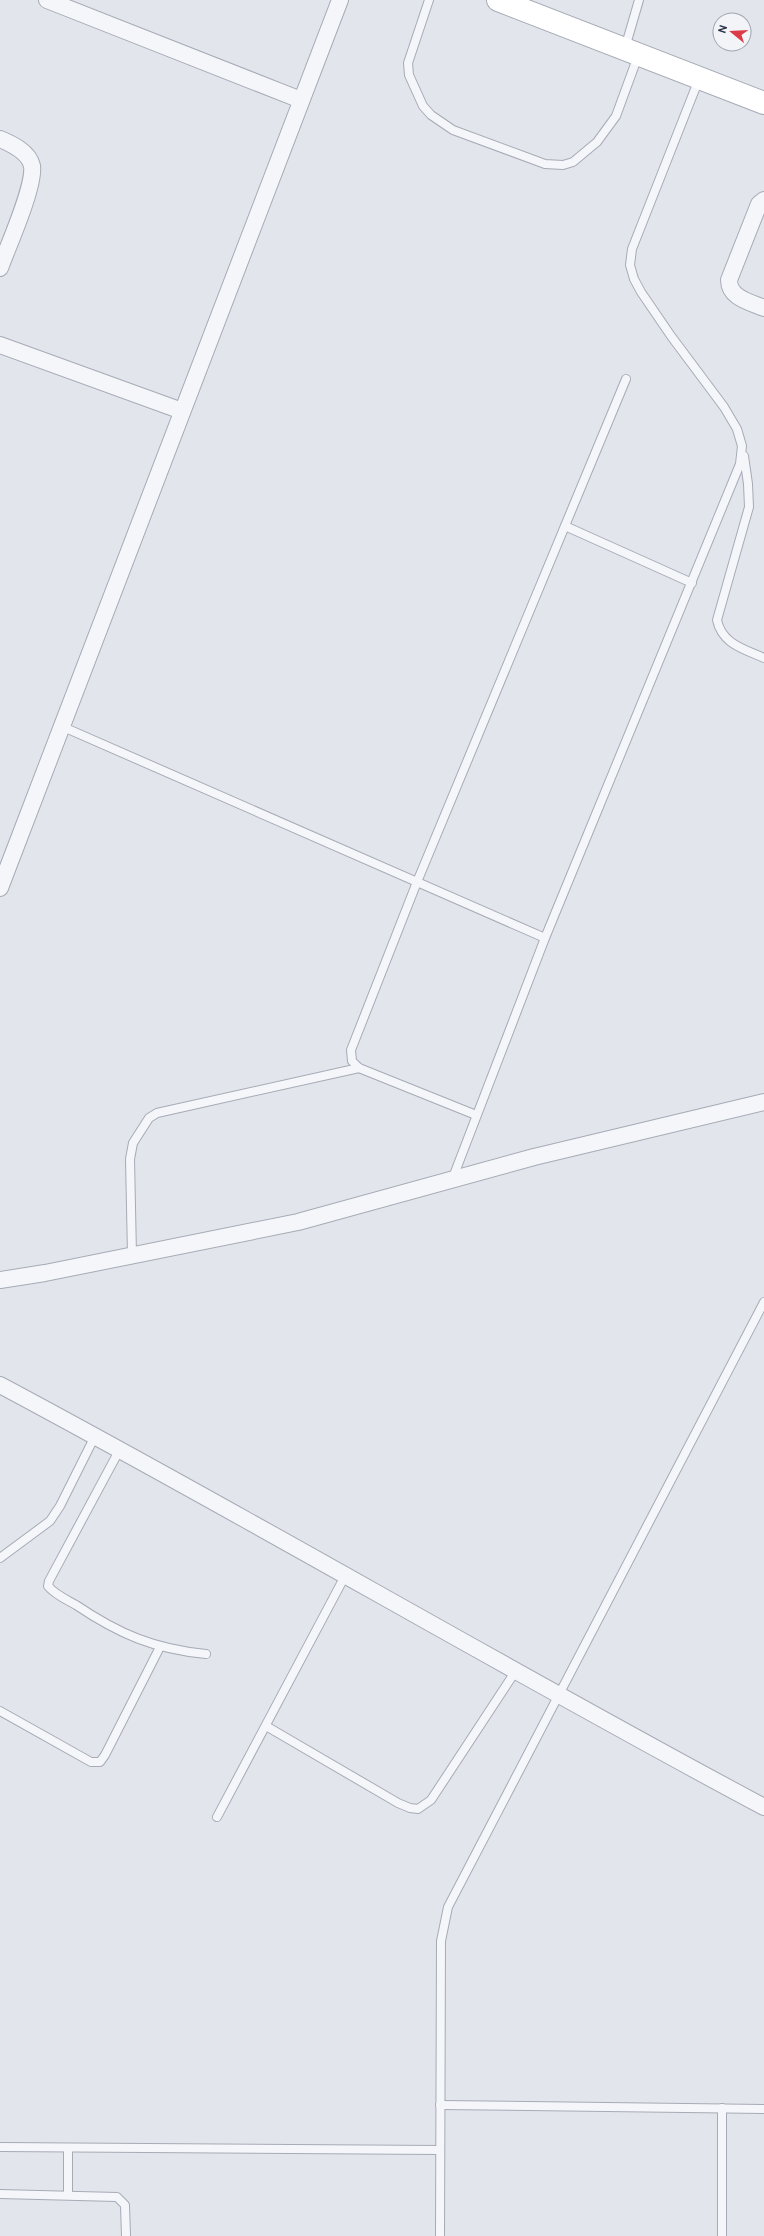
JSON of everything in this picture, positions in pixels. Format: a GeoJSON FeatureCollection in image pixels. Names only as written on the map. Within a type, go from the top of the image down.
{"type":"FeatureCollection","features":[{"type":"Feature","properties":{"kind":"street"},"geometry":{"type":"LineString","coordinates":[[47,0],[301,100]]}},
{"type":"Feature","properties":{"kind":"street"},"geometry":{"type":"LineString","coordinates":[[0,888],[340,0]]}},
{"type":"Feature","properties":{"kind":"street"},"geometry":{"type":"LineString","coordinates":[[498,0],[764,103]]}},
{"type":"Feature","properties":{"kind":"street"},"geometry":{"type":"LineString","coordinates":[[0,139],[12,144],[24,152],[32,165],[31,182],[0,268]]}},
{"type":"Feature","properties":{"kind":"street"},"geometry":{"type":"LineString","coordinates":[[764,200],[759,204],[728,280],[729,287],[737,297],[764,308]]}},
{"type":"Feature","properties":{"kind":"street"},"geometry":{"type":"LineString","coordinates":[[0,345],[182,411]]}},
{"type":"Feature","properties":{"kind":"street"},"geometry":{"type":"LineString","coordinates":[[0,1280],[298,1222],[534,1158],[764,1102]]}},
{"type":"Feature","properties":{"kind":"street"},"geometry":{"type":"LineString","coordinates":[[0,1385],[120,1449],[515,1672],[764,1807]]}},
{"type":"Feature","properties":{"kind":"lane"},"geometry":{"type":"LineString","coordinates":[[429,0],[408,63],[409,75],[422,106],[430,115],[454,130],[545,164],[563,165],[573,162],[597,142],[616,116],[632,52],[639,0]]}},
{"type":"Feature","properties":{"kind":"lane"},"geometry":{"type":"LineString","coordinates":[[699,78],[632,249],[630,265],[641,292],[724,407],[737,429],[742,446],[748,484],[749,507],[718,620],[723,636],[732,644],[764,658]]}},
{"type":"Feature","properties":{"kind":"lane"},"geometry":{"type":"LineString","coordinates":[[476,1115],[359,1068],[352,1061],[351,1050],[417,882],[626,379]]}},
{"type":"Feature","properties":{"kind":"lane"},"geometry":{"type":"LineString","coordinates":[[452,1180],[545,938],[740,464],[742,446]]}},
{"type":"Feature","properties":{"kind":"lane"},"geometry":{"type":"LineString","coordinates":[[565,526],[692,583]]}},
{"type":"Feature","properties":{"kind":"lane"},"geometry":{"type":"LineString","coordinates":[[61,726],[545,938]]}},
{"type":"Feature","properties":{"kind":"lane"},"geometry":{"type":"LineString","coordinates":[[132,1255],[130,1159],[133,1143],[149,1118],[157,1113],[359,1068]]}},
{"type":"Feature","properties":{"kind":"lane"},"geometry":{"type":"LineString","coordinates":[[440,2236],[441,1941],[448,1907],[764,1302]]}},
{"type":"Feature","properties":{"kind":"lane"},"geometry":{"type":"LineString","coordinates":[[0,1558],[50,1521],[60,1506],[96,1436]]}},
{"type":"Feature","properties":{"kind":"lane"},"geometry":{"type":"LineString","coordinates":[[120,1449],[49,1581],[48,1586],[110,1627],[140,1641],[160,1647],[206,1654]]}},
{"type":"Feature","properties":{"kind":"lane"},"geometry":{"type":"LineString","coordinates":[[217,1817],[345,1576]]}},
{"type":"Feature","properties":{"kind":"lane"},"geometry":{"type":"LineString","coordinates":[[0,1711],[91,1762],[100,1762],[160,1647]]}},
{"type":"Feature","properties":{"kind":"lane"},"geometry":{"type":"LineString","coordinates":[[266,1726],[398,1803],[410,1808],[418,1809],[431,1800],[515,1672]]}},
{"type":"Feature","properties":{"kind":"lane"},"geometry":{"type":"LineString","coordinates":[[440,2104],[764,2109]]}},
{"type":"Feature","properties":{"kind":"lane"},"geometry":{"type":"LineString","coordinates":[[722,2108],[722,2236]]}},
{"type":"Feature","properties":{"kind":"lane"},"geometry":{"type":"LineString","coordinates":[[0,2147],[440,2150]]}},
{"type":"Feature","properties":{"kind":"lane"},"geometry":{"type":"LineString","coordinates":[[68,2148],[68,2195]]}},
{"type":"Feature","properties":{"kind":"lane"},"geometry":{"type":"LineString","coordinates":[[0,2194],[68,2195],[113,2197],[121,2199],[125,2205],[126,2236]]}}]}
